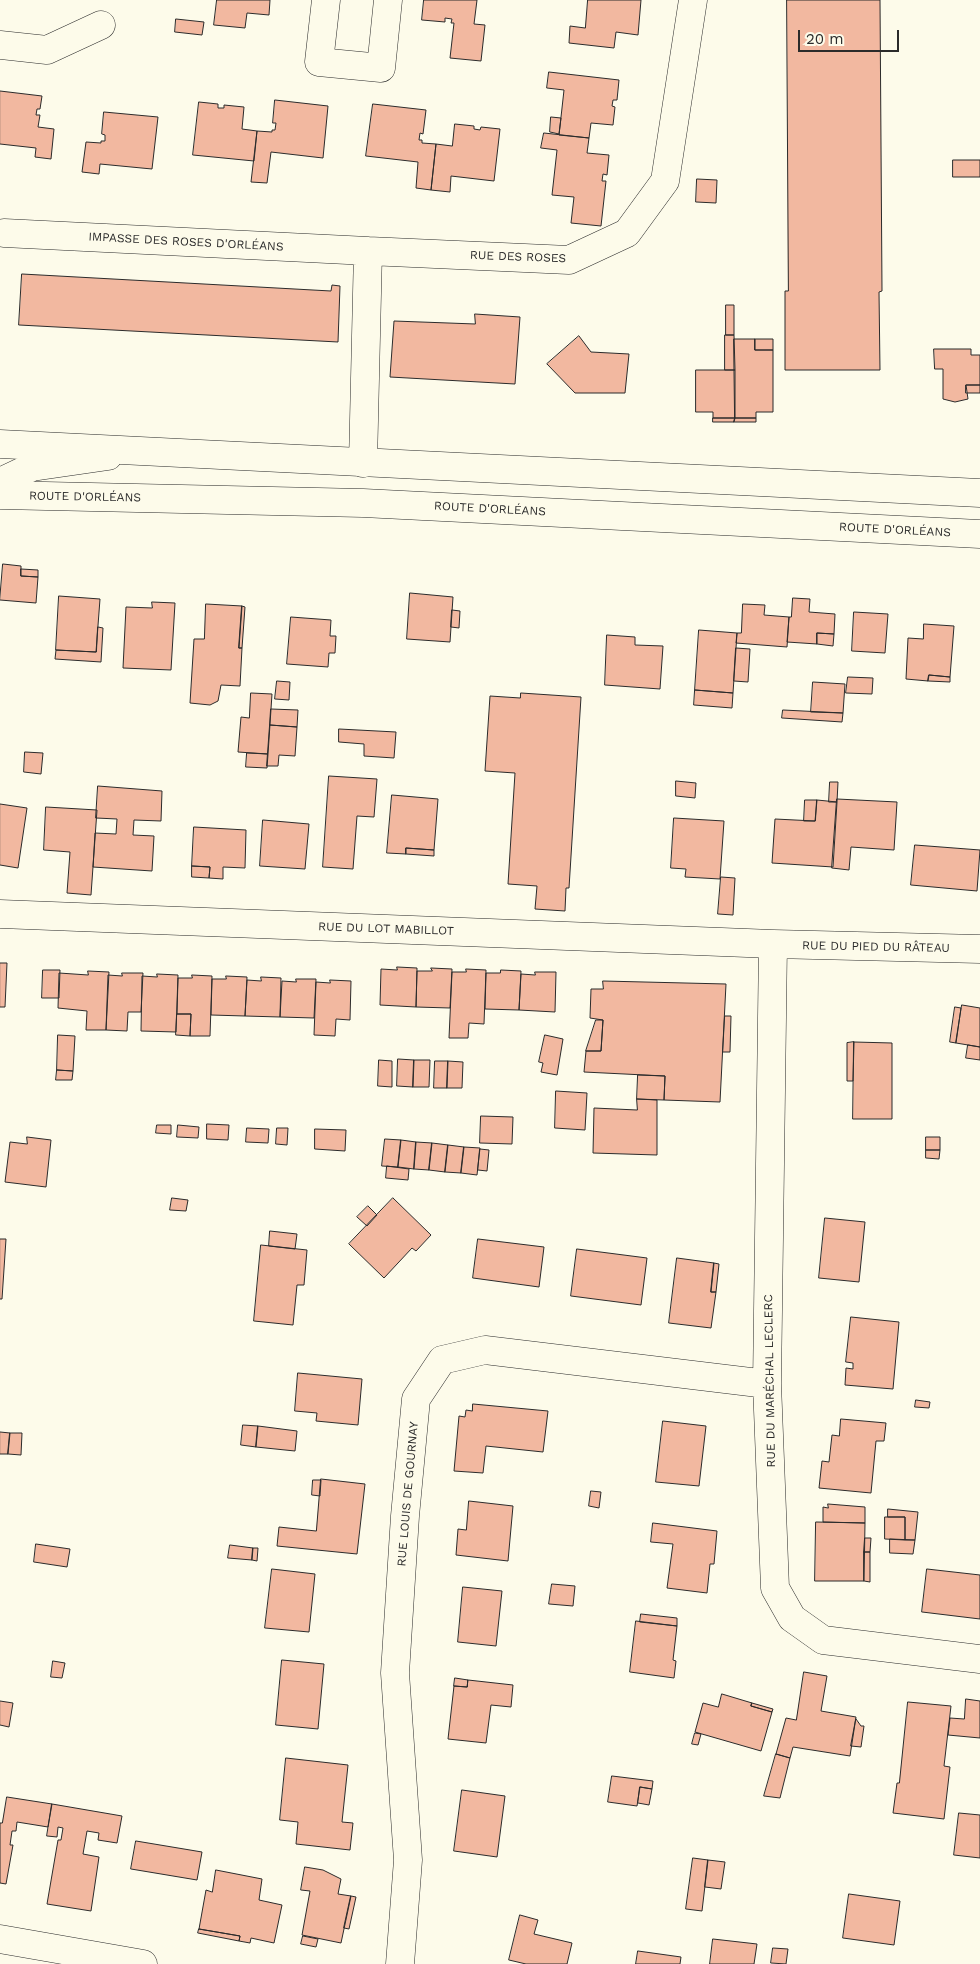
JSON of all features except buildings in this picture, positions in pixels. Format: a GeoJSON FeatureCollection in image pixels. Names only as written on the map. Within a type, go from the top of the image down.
{"type":"FeatureCollection","features":[{"type":"Feature","properties":{"kind":"street"},"geometry":{"type":"LineString","coordinates":[[326,0],[320,62],[381,68],[388,0]]}},
{"type":"Feature","properties":{"kind":"street","name":"RUE DES ROSES"},"geometry":{"type":"LineString","coordinates":[[368,250],[569,260],[627,233],[665,181],[693,0]]}},
{"type":"Feature","properties":{"kind":"street"},"geometry":{"type":"LineString","coordinates":[[0,45],[47,50],[101,25]]}},
{"type":"Feature","properties":{"kind":"street","name":"IMPASSE DES ROSES D'ORLÉANS"},"geometry":{"type":"LineString","coordinates":[[4,233],[368,250]]}},
{"type":"Feature","properties":{"kind":"street"},"geometry":{"type":"LineString","coordinates":[[363,463],[368,250]]}},
{"type":"Feature","properties":{"kind":"street","name":"ROUTE D'ORLÉANS"},"geometry":{"type":"LineString","coordinates":[[0,444],[980,493]]}},
{"type":"Feature","properties":{"kind":"street","name":"ROUTE D'ORLÉANS"},"geometry":{"type":"LineString","coordinates":[[0,482],[32,467],[144,450]]}},
{"type":"Feature","properties":{"kind":"street","name":"ROUTE D'ORLÉANS"},"geometry":{"type":"LineString","coordinates":[[0,495],[363,502],[980,534]]}},
{"type":"Feature","properties":{"kind":"street","name":"RUE DU LOT MABILLOT"},"geometry":{"type":"LineString","coordinates":[[0,914],[773,944]]}},
{"type":"Feature","properties":{"kind":"street","name":"RUE DU PIED DU RÂTEAU"},"geometry":{"type":"LineString","coordinates":[[773,944],[980,949]]}},
{"type":"Feature","properties":{"kind":"street","name":"RUE DU MARÉCHAL LECLERC"},"geometry":{"type":"LineString","coordinates":[[773,944],[767,1384],[775,1588],[792,1618],[823,1640],[980,1659]]}},
{"type":"Feature","properties":{"kind":"street","name":"RUE LOUIS DE GOURNAY"},"geometry":{"type":"LineString","coordinates":[[400,1964],[408,1860],[395,1672],[405,1516],[416,1399],[442,1360],[485,1350],[767,1384]]}},
{"type":"Feature","properties":{"kind":"street"},"geometry":{"type":"LineString","coordinates":[[0,1939],[143,1964]]}}]}
